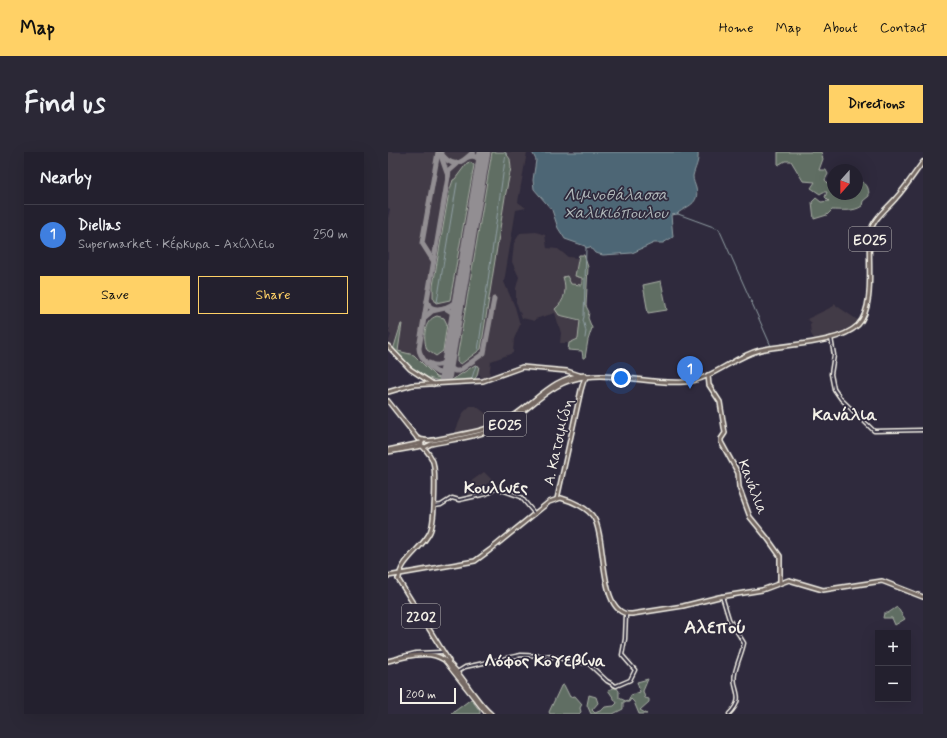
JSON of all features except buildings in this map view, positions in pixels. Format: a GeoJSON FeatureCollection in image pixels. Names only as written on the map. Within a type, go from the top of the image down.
{"type":"FeatureCollection","features":[{"type":"Feature","properties":{"kind":"main road","name":"ΕΟ25"},"geometry":{"type":"LineString","coordinates":[[388,451],[478,430],[503,422],[562,380],[603,377],[672,382],[697,380],[740,357],[771,348],[831,338],[851,331],[864,318],[868,302],[871,227],[897,197],[923,162]]}},
{"type":"Feature","properties":{"kind":"main road"},"geometry":{"type":"LineString","coordinates":[[388,346],[410,370],[433,384]]}},
{"type":"Feature","properties":{"kind":"main road"},"geometry":{"type":"LineString","coordinates":[[388,392],[408,386],[424,384],[450,384],[485,380],[522,368],[562,371],[578,378]]}},
{"type":"Feature","properties":{"kind":"main road"},"geometry":{"type":"LineString","coordinates":[[562,371],[567,375],[562,380]]}},
{"type":"Feature","properties":{"kind":"main road","name":"Κανάλια"},"geometry":{"type":"LineString","coordinates":[[708,375],[709,384],[720,404],[725,433],[721,439],[721,442],[738,473],[741,492],[750,517],[780,556],[780,583]]}},
{"type":"Feature","properties":{"kind":"main road"},"geometry":{"type":"LineString","coordinates":[[581,388],[584,380],[589,377]]}},
{"type":"Feature","properties":{"kind":"main road","name":"ΕΟ25"},"geometry":{"type":"LineString","coordinates":[[423,443],[427,445],[501,426],[558,386],[578,378],[603,377]]}},
{"type":"Feature","properties":{"kind":"main road"},"geometry":{"type":"LineString","coordinates":[[425,378],[450,384]]}},
{"type":"Feature","properties":{"kind":"main road"},"geometry":{"type":"LineString","coordinates":[[424,384],[425,378]]}},
{"type":"Feature","properties":{"kind":"main road","name":"Α. Κατσιμίδη"},"geometry":{"type":"LineString","coordinates":[[557,499],[581,388],[578,378]]}},
{"type":"Feature","properties":{"kind":"main road"},"geometry":{"type":"LineString","coordinates":[[388,401],[417,438],[427,445],[428,453]]}},
{"type":"Feature","properties":{"kind":"main road"},"geometry":{"type":"LineString","coordinates":[[399,580],[399,574],[431,532],[434,521],[434,465],[423,443]]}},
{"type":"Feature","properties":{"kind":"main road"},"geometry":{"type":"LineString","coordinates":[[388,576],[475,561],[550,501],[565,499],[581,507],[595,519],[611,598],[617,610],[626,614],[683,606],[722,596],[762,590],[793,580],[812,588],[825,590],[882,580],[923,597]]}},
{"type":"Feature","properties":{"kind":"main road","name":"2202"},"geometry":{"type":"LineString","coordinates":[[394,574],[450,662]]}},
{"type":"Feature","properties":{"kind":"main road"},"geometry":{"type":"LineString","coordinates":[[388,661],[422,654],[439,656],[450,662],[479,701],[491,714]]}},
{"type":"Feature","properties":{"kind":"main road"},"geometry":{"type":"LineString","coordinates":[[433,655],[445,661],[457,672],[476,703],[485,713]]}},
{"type":"Feature","properties":{"kind":"street"},"geometry":{"type":"LineString","coordinates":[[831,338],[834,351],[832,381],[842,401],[874,431],[923,430]]}},
{"type":"Feature","properties":{"kind":"street"},"geometry":{"type":"LineString","coordinates":[[434,506],[441,505],[452,498],[459,500],[487,494],[496,488],[521,497],[535,514]]}},
{"type":"Feature","properties":{"kind":"street"},"geometry":{"type":"LineString","coordinates":[[722,596],[729,619],[744,643],[734,676],[738,698],[729,714]]}},
{"type":"Feature","properties":{"kind":"street"},"geometry":{"type":"LineString","coordinates":[[457,672],[465,667],[521,655],[545,656],[589,664],[609,683],[616,686],[623,684],[630,680],[635,670],[622,655],[625,638],[626,614]]}},
{"type":"Feature","properties":{"kind":"street"},"geometry":{"type":"LineString","coordinates":[[400,658],[416,653],[443,652]]}},
{"type":"Feature","properties":{"kind":"shaded area"},"geometry":{"type":"Polygon","coordinates":[[[388,152],[527,152],[518,202],[526,208],[516,210],[504,282],[515,307],[520,325],[514,339],[513,353],[491,361],[489,378],[482,379],[478,374],[473,381],[432,380],[388,344],[391,335],[388,332],[390,329],[388,328],[388,218],[390,209],[388,208],[388,152]]]}},
{"type":"Feature","properties":{"kind":"shaded area"},"geometry":{"type":"Polygon","coordinates":[[[536,232],[545,235],[547,248],[558,249],[568,257],[578,258],[575,276],[582,278],[582,285],[571,284],[566,286],[560,305],[570,319],[580,320],[578,339],[569,343],[560,343],[561,333],[555,313],[535,319],[535,321],[522,318],[516,302],[516,288],[519,277],[512,262],[514,243],[520,233],[536,232]]]}},
{"type":"Feature","properties":{"kind":"shaded area"},"geometry":{"type":"Polygon","coordinates":[[[834,304],[859,321],[849,331],[837,336],[814,339],[811,334],[810,325],[812,323],[807,319],[834,306],[834,304]]]}},
{"type":"Feature","properties":{"kind":"shaded area"},"geometry":{"type":"Polygon","coordinates":[[[470,406],[476,406],[497,422],[454,434],[463,413],[470,406]]]}},
{"type":"Feature","properties":{"kind":"shaded area"},"geometry":{"type":"Polygon","coordinates":[[[484,472],[492,480],[484,486],[482,493],[469,496],[463,487],[484,472]]]}},
{"type":"Feature","properties":{"kind":"green space"},"geometry":{"type":"Polygon","coordinates":[[[492,152],[505,152],[510,159],[511,168],[481,349],[461,364],[457,362],[457,358],[492,152]]]}},
{"type":"Feature","properties":{"kind":"green space"},"geometry":{"type":"Polygon","coordinates":[[[778,152],[821,152],[823,159],[819,170],[826,170],[827,172],[825,180],[827,182],[827,192],[820,194],[811,188],[815,182],[803,181],[791,161],[785,161],[778,165],[778,152]]]}},
{"type":"Feature","properties":{"kind":"green space"},"geometry":{"type":"Polygon","coordinates":[[[470,162],[474,165],[450,300],[436,303],[433,297],[433,286],[449,192],[453,180],[467,163],[470,162]]]}},
{"type":"Feature","properties":{"kind":"green space"},"geometry":{"type":"Polygon","coordinates":[[[863,183],[869,190],[869,196],[863,201],[862,206],[859,208],[832,210],[827,215],[814,219],[812,202],[816,198],[821,202],[829,201],[828,200],[863,200],[863,183]]]}},
{"type":"Feature","properties":{"kind":"green space"},"geometry":{"type":"Polygon","coordinates":[[[579,255],[584,255],[588,267],[586,306],[589,312],[588,318],[592,328],[585,358],[583,358],[582,351],[568,350],[569,343],[578,339],[580,320],[559,315],[555,309],[563,299],[565,286],[563,277],[567,276],[571,284],[582,285],[582,278],[575,276],[579,255]]]}},
{"type":"Feature","properties":{"kind":"green space"},"geometry":{"type":"Polygon","coordinates":[[[661,281],[667,310],[648,313],[643,285],[661,281]]]}},
{"type":"Feature","properties":{"kind":"green space"},"geometry":{"type":"Polygon","coordinates":[[[437,316],[444,318],[447,324],[443,351],[436,356],[427,350],[425,330],[429,321],[437,316]]]}},
{"type":"Feature","properties":{"kind":"green space"},"geometry":{"type":"Polygon","coordinates":[[[401,324],[398,351],[414,355],[436,377],[452,380],[475,365],[479,366],[477,376],[473,381],[447,382],[428,378],[411,368],[393,350],[401,324]]]}},
{"type":"Feature","properties":{"kind":"green space"},"geometry":{"type":"Polygon","coordinates":[[[897,607],[905,619],[895,625],[892,618],[883,618],[884,613],[888,613],[897,607]]]}},
{"type":"Feature","properties":{"kind":"green space"},"geometry":{"type":"Polygon","coordinates":[[[648,679],[643,691],[645,698],[649,699],[649,702],[640,710],[647,714],[639,714],[634,702],[631,699],[628,702],[631,695],[640,692],[637,682],[648,679]]]}},
{"type":"Feature","properties":{"kind":"green space"},"geometry":{"type":"Polygon","coordinates":[[[564,685],[570,697],[575,696],[582,704],[580,708],[581,712],[579,714],[550,714],[549,712],[561,686],[564,685]]]}},
{"type":"Feature","properties":{"kind":"green space"},"geometry":{"type":"Polygon","coordinates":[[[616,687],[619,691],[619,698],[628,702],[623,702],[623,709],[613,714],[591,714],[587,705],[589,695],[596,697],[598,703],[592,710],[595,713],[605,707],[614,706],[617,703],[608,690],[616,687]]]}},
{"type":"Feature","properties":{"kind":"green space"},"geometry":{"type":"Polygon","coordinates":[[[471,699],[480,711],[480,714],[451,714],[471,699]]]}},
{"type":"Feature","properties":{"kind":"water","name":"Λιμνοθάλασσα Χαλικιόπουλου"},"geometry":{"type":"Polygon","coordinates":[[[532,152],[698,152],[693,176],[697,193],[696,198],[692,204],[678,214],[671,215],[673,237],[663,243],[654,243],[632,253],[603,255],[595,253],[590,247],[586,248],[585,246],[565,239],[558,228],[552,210],[534,189],[533,180],[536,160],[532,152]]]}},
{"type":"Feature","properties":{"kind":"waterway"},"geometry":{"type":"LineString","coordinates":[[478,351],[506,153]]}},
{"type":"Feature","properties":{"kind":"waterway"},"geometry":{"type":"LineString","coordinates":[[437,302],[457,183]]}},
{"type":"Feature","properties":{"kind":"waterway"},"geometry":{"type":"LineString","coordinates":[[678,214],[719,229],[771,346]]}},
{"type":"Feature","properties":{"kind":"waterway"},"geometry":{"type":"LineString","coordinates":[[585,338],[586,331],[583,320],[586,248]]}},
{"type":"Feature","properties":{"kind":"waterway"},"geometry":{"type":"LineString","coordinates":[[471,381],[476,365]]}},
{"type":"Feature","properties":{"kind":"taxiway"},"geometry":{"type":"LineString","coordinates":[[434,262],[422,243],[438,152]]}},
{"type":"Feature","properties":{"kind":"taxiway"},"geometry":{"type":"LineString","coordinates":[[440,152],[448,161],[452,163],[464,160],[473,152]]}},
{"type":"Feature","properties":{"kind":"taxiway"},"geometry":{"type":"LineString","coordinates":[[441,156],[448,176]]}},
{"type":"Feature","properties":{"kind":"taxiway"},"geometry":{"type":"LineString","coordinates":[[468,157],[477,157],[481,170]]}},
{"type":"Feature","properties":{"kind":"taxiway"},"geometry":{"type":"LineString","coordinates":[[440,373],[433,370],[426,363],[419,348],[449,171],[457,164]]}},
{"type":"Feature","properties":{"kind":"taxiway"},"geometry":{"type":"LineString","coordinates":[[427,301],[430,307],[438,309],[454,303],[459,297]]}},
{"type":"Feature","properties":{"kind":"taxiway"},"geometry":{"type":"LineString","coordinates":[[448,359],[450,368],[455,371],[459,371],[484,353],[494,299]]}},
{"type":"Feature","properties":{"kind":"taxiway"},"geometry":{"type":"LineString","coordinates":[[425,317],[432,311],[445,308],[453,313],[455,321]]}},
{"type":"Feature","properties":{"kind":"taxiway"},"geometry":{"type":"LineString","coordinates":[[429,363],[436,365],[444,363],[449,354]]}},
{"type":"Feature","properties":{"kind":"runway"},"geometry":{"type":"LineString","coordinates":[[445,379],[484,152]]}},
{"type":"Feature","properties":{"kind":"place","name":"Diellas"},"geometry":{"type":"Point","coordinates":[690,389]}},
{"type":"Feature","properties":{"kind":"district","name":"Κανάλια"},"geometry":{"type":"Point","coordinates":[845,414]}},
{"type":"Feature","properties":{"kind":"district","name":"Κουλίνες"},"geometry":{"type":"Point","coordinates":[496,487]}},
{"type":"Feature","properties":{"kind":"district","name":"Αλεπού"},"geometry":{"type":"Point","coordinates":[715,626]}},
{"type":"Feature","properties":{"kind":"district","name":"Λόφος Κογεβίνα"},"geometry":{"type":"Point","coordinates":[545,660]}}]}
